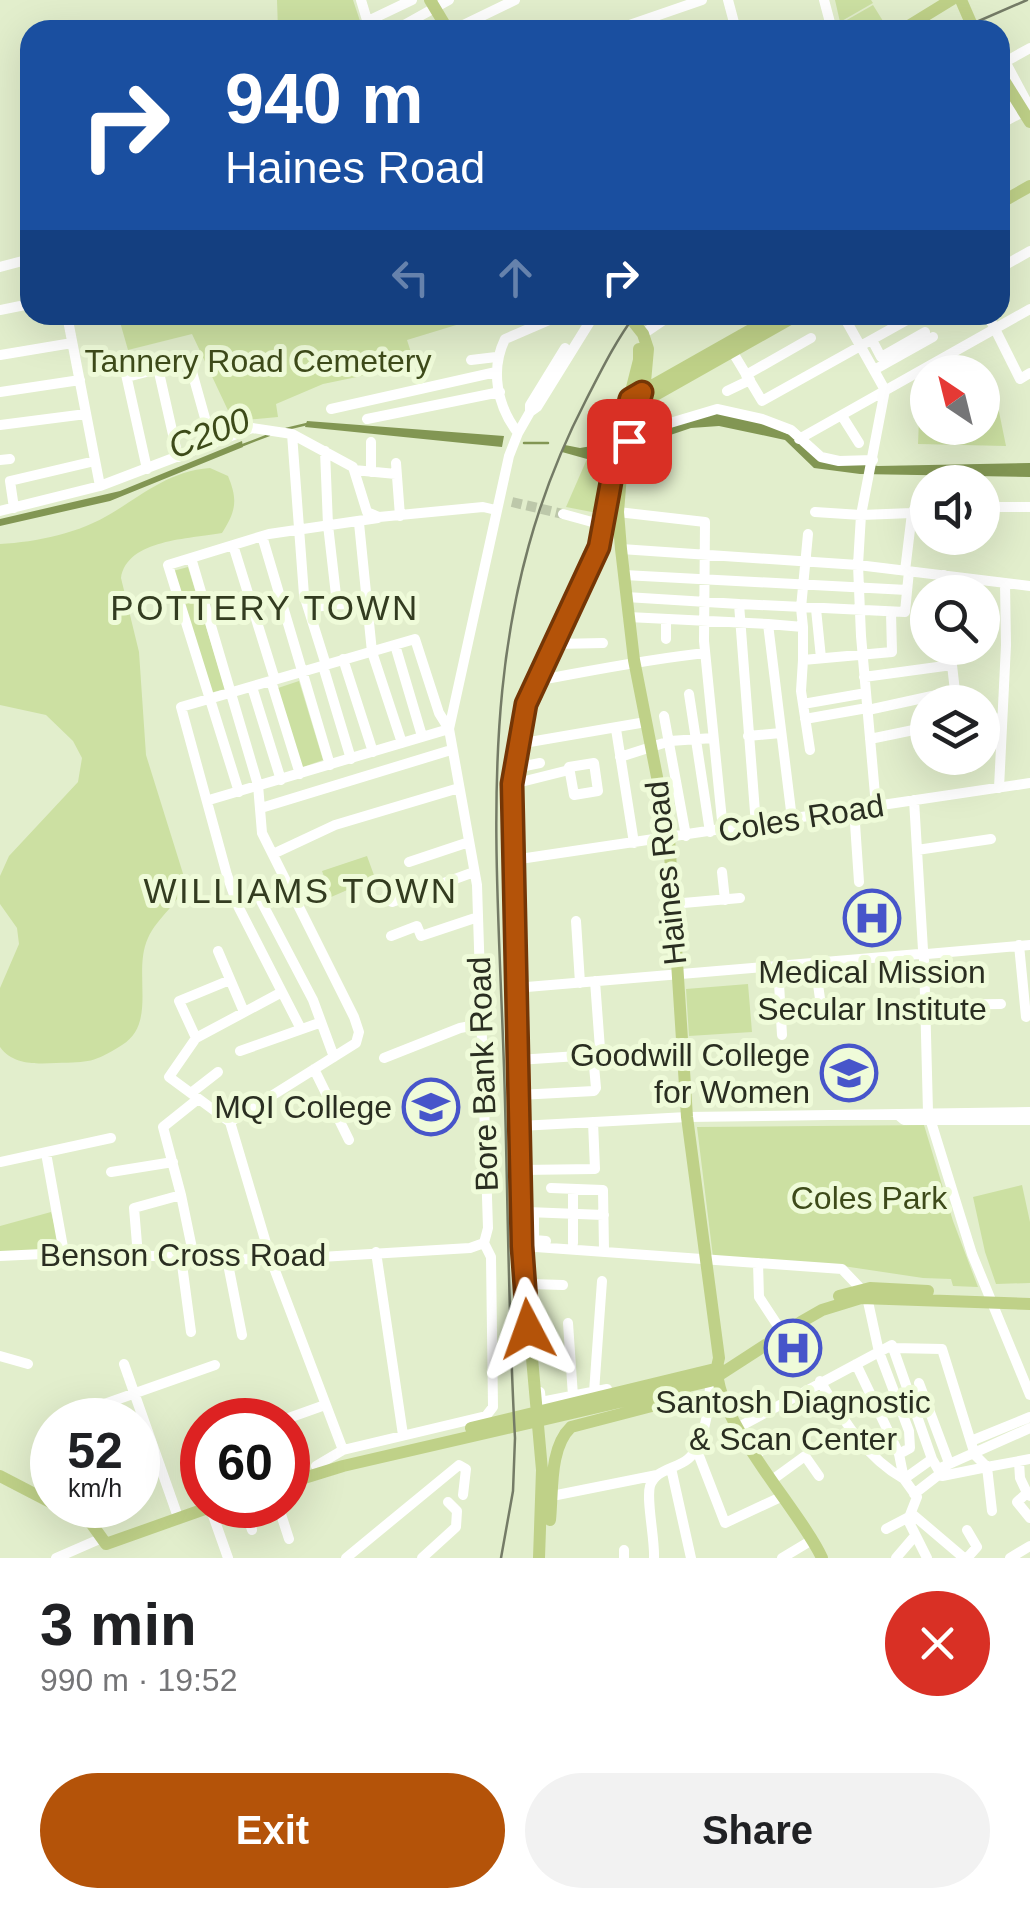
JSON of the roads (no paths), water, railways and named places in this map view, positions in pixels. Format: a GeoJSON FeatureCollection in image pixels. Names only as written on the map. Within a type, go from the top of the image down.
{"type":"FeatureCollection","features":[{"type":"Feature","properties":{"kind":"main road"},"geometry":{"type":"LineString","coordinates":[[908,20],[938,0]]}},
{"type":"Feature","properties":{"kind":"main road"},"geometry":{"type":"LineString","coordinates":[[922,20],[958,2]]}},
{"type":"Feature","properties":{"kind":"main road"},"geometry":{"type":"LineString","coordinates":[[1010,81],[1025,114]]}},
{"type":"Feature","properties":{"kind":"main road","name":"Haines Road"},"geometry":{"type":"LineString","coordinates":[[625,325],[638,347],[636,395]]}},
{"type":"Feature","properties":{"kind":"main road"},"geometry":{"type":"LineString","coordinates":[[635,325],[642,334]]}},
{"type":"Feature","properties":{"kind":"main road","name":"Haines Road"},"geometry":{"type":"LineString","coordinates":[[640,325],[648,350],[626,437],[618,512],[634,660],[669,838],[687,1117],[720,1358],[711,1380]]}},
{"type":"Feature","properties":{"kind":"main road"},"geometry":{"type":"LineString","coordinates":[[539,1558],[543,1498],[524,1246],[526,1216],[515,988],[512,784],[518,744],[526,704],[599,547],[636,395],[759,325]]}},
{"type":"Feature","properties":{"kind":"main road"},"geometry":{"type":"LineString","coordinates":[[626,437],[650,398],[779,325]]}},
{"type":"Feature","properties":{"kind":"main road"},"geometry":{"type":"LineString","coordinates":[[599,547],[621,549]]}},
{"type":"Feature","properties":{"kind":"main road"},"geometry":{"type":"LineString","coordinates":[[310,1477],[711,1380],[822,1310],[864,1293]]}},
{"type":"Feature","properties":{"kind":"main road"},"geometry":{"type":"LineString","coordinates":[[310,1468],[658,1384],[711,1380],[820,1304],[864,1293],[1030,1304]]}},
{"type":"Feature","properties":{"kind":"main road"},"geometry":{"type":"LineString","coordinates":[[990,1299],[1030,1296]]}},
{"type":"Feature","properties":{"kind":"main road"},"geometry":{"type":"LineString","coordinates":[[711,1380],[737,1428],[822,1558]]}},
{"type":"Feature","properties":{"kind":"main road"},"geometry":{"type":"LineString","coordinates":[[548,1558],[559,1447],[571,1426],[671,1401],[686,1388]]}},
{"type":"Feature","properties":{"kind":"main road"},"geometry":{"type":"LineString","coordinates":[[0,1476],[30,1491]]}},
{"type":"Feature","properties":{"kind":"main road"},"geometry":{"type":"LineString","coordinates":[[95,1528],[104,1541],[180,1513]]}},
{"type":"Feature","properties":{"kind":"street"},"geometry":{"type":"LineString","coordinates":[[380,20],[402,10],[412,0]]}},
{"type":"Feature","properties":{"kind":"street"},"geometry":{"type":"LineString","coordinates":[[410,20],[432,4],[450,0]]}},
{"type":"Feature","properties":{"kind":"street"},"geometry":{"type":"LineString","coordinates":[[472,20],[514,0]]}},
{"type":"Feature","properties":{"kind":"street"},"geometry":{"type":"LineString","coordinates":[[644,20],[702,0]]}},
{"type":"Feature","properties":{"kind":"street"},"geometry":{"type":"LineString","coordinates":[[69,325],[100,486]]}},
{"type":"Feature","properties":{"kind":"street"},"geometry":{"type":"LineString","coordinates":[[516,438],[506,417],[496,357],[504,340],[533,325]]}},
{"type":"Feature","properties":{"kind":"street"},"geometry":{"type":"LineString","coordinates":[[530,412],[530,405],[580,325]]}},
{"type":"Feature","properties":{"kind":"street"},"geometry":{"type":"LineString","coordinates":[[530,412],[537,407],[588,325]]}},
{"type":"Feature","properties":{"kind":"street"},"geometry":{"type":"LineString","coordinates":[[642,334],[655,325]]}},
{"type":"Feature","properties":{"kind":"street"},"geometry":{"type":"LineString","coordinates":[[848,325],[886,390],[861,515],[858,565],[876,806]]}},
{"type":"Feature","properties":{"kind":"street"},"geometry":{"type":"LineString","coordinates":[[762,401],[898,325]]}},
{"type":"Feature","properties":{"kind":"street"},"geometry":{"type":"LineString","coordinates":[[992,325],[1025,376]]}},
{"type":"Feature","properties":{"kind":"street"},"geometry":{"type":"LineString","coordinates":[[799,439],[1001,325]]}},
{"type":"Feature","properties":{"kind":"street"},"geometry":{"type":"LineString","coordinates":[[872,340],[881,357],[929,335],[874,370]]}},
{"type":"Feature","properties":{"kind":"street"},"geometry":{"type":"LineString","coordinates":[[727,392],[811,338]]}},
{"type":"Feature","properties":{"kind":"street"},"geometry":{"type":"LineString","coordinates":[[0,355],[72,343]]}},
{"type":"Feature","properties":{"kind":"street"},"geometry":{"type":"LineString","coordinates":[[732,351],[772,423]]}},
{"type":"Feature","properties":{"kind":"street"},"geometry":{"type":"LineString","coordinates":[[471,360],[496,357]]}},
{"type":"Feature","properties":{"kind":"street"},"geometry":{"type":"LineString","coordinates":[[124,361],[147,468]]}},
{"type":"Feature","properties":{"kind":"street"},"geometry":{"type":"LineString","coordinates":[[127,377],[189,362],[212,444]]}},
{"type":"Feature","properties":{"kind":"street"},"geometry":{"type":"LineString","coordinates":[[158,368],[178,457]]}},
{"type":"Feature","properties":{"kind":"street"},"geometry":{"type":"LineString","coordinates":[[331,409],[496,372]]}},
{"type":"Feature","properties":{"kind":"street"},"geometry":{"type":"LineString","coordinates":[[0,392],[80,380]]}},
{"type":"Feature","properties":{"kind":"street"},"geometry":{"type":"LineString","coordinates":[[367,420],[500,392]]}},
{"type":"Feature","properties":{"kind":"street"},"geometry":{"type":"LineString","coordinates":[[626,437],[718,408],[791,430],[821,457],[838,461],[873,460]]}},
{"type":"Feature","properties":{"kind":"street","name":"Bore Bank Road"},"geometry":{"type":"LineString","coordinates":[[316,1466],[343,1450],[486,1416],[492,1407],[492,1257],[484,1243],[488,1228],[478,916],[474,872],[448,729],[497,504],[516,438],[530,412]]}},
{"type":"Feature","properties":{"kind":"street"},"geometry":{"type":"LineString","coordinates":[[0,425],[86,414]]}},
{"type":"Feature","properties":{"kind":"street"},"geometry":{"type":"LineString","coordinates":[[842,416],[859,443]]}},
{"type":"Feature","properties":{"kind":"street"},"geometry":{"type":"LineString","coordinates":[[0,511],[100,486],[252,428],[292,434],[353,467],[367,512],[380,518]]}},
{"type":"Feature","properties":{"kind":"street"},"geometry":{"type":"LineString","coordinates":[[292,434],[308,608],[350,759]]}},
{"type":"Feature","properties":{"kind":"street"},"geometry":{"type":"LineString","coordinates":[[371,472],[372,442]]}},
{"type":"Feature","properties":{"kind":"street"},"geometry":{"type":"LineString","coordinates":[[325,452],[337,604]]}},
{"type":"Feature","properties":{"kind":"street"},"geometry":{"type":"LineString","coordinates":[[14,508],[10,481],[96,461]]}},
{"type":"Feature","properties":{"kind":"street"},"geometry":{"type":"LineString","coordinates":[[354,470],[396,469],[400,516]]}},
{"type":"Feature","properties":{"kind":"street"},"geometry":{"type":"LineString","coordinates":[[238,792],[168,565],[262,536],[512,502]]}},
{"type":"Feature","properties":{"kind":"street"},"geometry":{"type":"LineString","coordinates":[[665,518],[668,504]]}},
{"type":"Feature","properties":{"kind":"street"},"geometry":{"type":"LineString","coordinates":[[1000,507],[1030,508]]}},
{"type":"Feature","properties":{"kind":"street"},"geometry":{"type":"LineString","coordinates":[[618,512],[706,522],[702,578],[705,654],[723,830]]}},
{"type":"Feature","properties":{"kind":"street"},"geometry":{"type":"LineString","coordinates":[[815,512],[910,513]]}},
{"type":"Feature","properties":{"kind":"street"},"geometry":{"type":"LineString","coordinates":[[563,514],[603,525]]}},
{"type":"Feature","properties":{"kind":"street"},"geometry":{"type":"LineString","coordinates":[[359,523],[372,652],[402,743]]}},
{"type":"Feature","properties":{"kind":"street"},"geometry":{"type":"LineString","coordinates":[[808,534],[801,608],[803,704],[810,750]]}},
{"type":"Feature","properties":{"kind":"street"},"geometry":{"type":"LineString","coordinates":[[262,536],[330,765]]}},
{"type":"Feature","properties":{"kind":"street"},"geometry":{"type":"LineString","coordinates":[[626,597],[905,612],[910,536]]}},
{"type":"Feature","properties":{"kind":"street"},"geometry":{"type":"LineString","coordinates":[[233,545],[300,774]]}},
{"type":"Feature","properties":{"kind":"street"},"geometry":{"type":"LineString","coordinates":[[621,549],[858,565],[944,575]]}},
{"type":"Feature","properties":{"kind":"street"},"geometry":{"type":"LineString","coordinates":[[191,558],[258,786],[262,833],[359,1032],[356,1043],[230,1122]]}},
{"type":"Feature","properties":{"kind":"street"},"geometry":{"type":"LineString","coordinates":[[624,574],[907,590]]}},
{"type":"Feature","properties":{"kind":"street"},"geometry":{"type":"LineString","coordinates":[[1000,582],[1030,586]]}},
{"type":"Feature","properties":{"kind":"street"},"geometry":{"type":"LineString","coordinates":[[999,788],[1005,583]]}},
{"type":"Feature","properties":{"kind":"street"},"geometry":{"type":"LineString","coordinates":[[739,604],[756,825]]}},
{"type":"Feature","properties":{"kind":"street"},"geometry":{"type":"LineString","coordinates":[[308,608],[369,605]]}},
{"type":"Feature","properties":{"kind":"street"},"geometry":{"type":"LineString","coordinates":[[816,609],[821,658]]}},
{"type":"Feature","properties":{"kind":"street"},"geometry":{"type":"LineString","coordinates":[[803,660],[892,652],[891,612]]}},
{"type":"Feature","properties":{"kind":"street"},"geometry":{"type":"LineString","coordinates":[[628,617],[803,627]]}},
{"type":"Feature","properties":{"kind":"street"},"geometry":{"type":"LineString","coordinates":[[666,618],[666,640]]}},
{"type":"Feature","properties":{"kind":"street"},"geometry":{"type":"LineString","coordinates":[[768,624],[792,819]]}},
{"type":"Feature","properties":{"kind":"street"},"geometry":{"type":"LineString","coordinates":[[209,800],[448,729],[415,640],[181,707],[226,875],[301,1029]]}},
{"type":"Feature","properties":{"kind":"street"},"geometry":{"type":"LineString","coordinates":[[556,644],[603,643]]}},
{"type":"Feature","properties":{"kind":"street"},"geometry":{"type":"LineString","coordinates":[[395,646],[422,736]]}},
{"type":"Feature","properties":{"kind":"street"},"geometry":{"type":"LineString","coordinates":[[540,680],[620,667],[634,660],[705,654]]}},
{"type":"Feature","properties":{"kind":"street"},"geometry":{"type":"LineString","coordinates":[[344,659],[374,752]]}},
{"type":"Feature","properties":{"kind":"street"},"geometry":{"type":"LineString","coordinates":[[864,676],[952,666],[954,685]]}},
{"type":"Feature","properties":{"kind":"street"},"geometry":{"type":"LineString","coordinates":[[252,687],[281,780]]}},
{"type":"Feature","properties":{"kind":"street"},"geometry":{"type":"LineString","coordinates":[[690,694],[710,832]]}},
{"type":"Feature","properties":{"kind":"street"},"geometry":{"type":"LineString","coordinates":[[803,704],[866,694]]}},
{"type":"Feature","properties":{"kind":"street"},"geometry":{"type":"LineString","coordinates":[[748,736],[910,703]]}},
{"type":"Feature","properties":{"kind":"street"},"geometry":{"type":"LineString","coordinates":[[664,716],[686,836]]}},
{"type":"Feature","properties":{"kind":"street"},"geometry":{"type":"LineString","coordinates":[[518,744],[646,722]]}},
{"type":"Feature","properties":{"kind":"street"},"geometry":{"type":"LineString","coordinates":[[616,728],[634,844]]}},
{"type":"Feature","properties":{"kind":"street"},"geometry":{"type":"LineString","coordinates":[[870,739],[910,730]]}},
{"type":"Feature","properties":{"kind":"street"},"geometry":{"type":"LineString","coordinates":[[620,757],[670,741],[713,738]]}},
{"type":"Feature","properties":{"kind":"street"},"geometry":{"type":"LineString","coordinates":[[261,808],[451,750]]}},
{"type":"Feature","properties":{"kind":"street"},"geometry":{"type":"LineString","coordinates":[[514,768],[540,763]]}},
{"type":"Feature","properties":{"kind":"street"},"geometry":{"type":"LineString","coordinates":[[512,784],[569,770]]}},
{"type":"Feature","properties":{"kind":"street","name":"Coles Road"},"geometry":{"type":"LineString","coordinates":[[513,860],[1030,783]]}},
{"type":"Feature","properties":{"kind":"street"},"geometry":{"type":"LineString","coordinates":[[273,854],[335,825],[458,788]]}},
{"type":"Feature","properties":{"kind":"street"},"geometry":{"type":"LineString","coordinates":[[914,800],[929,1116],[972,1254],[1030,1394]]}},
{"type":"Feature","properties":{"kind":"street"},"geometry":{"type":"LineString","coordinates":[[854,809],[859,882]]}},
{"type":"Feature","properties":{"kind":"street"},"geometry":{"type":"LineString","coordinates":[[917,850],[991,839]]}},
{"type":"Feature","properties":{"kind":"street"},"geometry":{"type":"LineString","coordinates":[[410,862],[469,842]]}},
{"type":"Feature","properties":{"kind":"street"},"geometry":{"type":"LineString","coordinates":[[392,902],[474,872]]}},
{"type":"Feature","properties":{"kind":"street"},"geometry":{"type":"LineString","coordinates":[[722,872],[724,900]]}},
{"type":"Feature","properties":{"kind":"street"},"geometry":{"type":"LineString","coordinates":[[288,884],[261,901],[316,1008],[334,1056]]}},
{"type":"Feature","properties":{"kind":"street"},"geometry":{"type":"LineString","coordinates":[[672,904],[740,898]]}},
{"type":"Feature","properties":{"kind":"street"},"geometry":{"type":"LineString","coordinates":[[391,936],[417,926],[421,936],[478,916]]}},
{"type":"Feature","properties":{"kind":"street"},"geometry":{"type":"LineString","coordinates":[[576,921],[580,983]]}},
{"type":"Feature","properties":{"kind":"street"},"geometry":{"type":"LineString","coordinates":[[259,947],[281,935]]}},
{"type":"Feature","properties":{"kind":"street"},"geometry":{"type":"LineString","coordinates":[[515,988],[1025,945],[1026,1017]]}},
{"type":"Feature","properties":{"kind":"street"},"geometry":{"type":"LineString","coordinates":[[218,951],[244,1012]]}},
{"type":"Feature","properties":{"kind":"street"},"geometry":{"type":"LineString","coordinates":[[815,963],[822,1020]]}},
{"type":"Feature","properties":{"kind":"street"},"geometry":{"type":"LineString","coordinates":[[778,966],[782,1035]]}},
{"type":"Feature","properties":{"kind":"street"},"geometry":{"type":"LineString","coordinates":[[196,1038],[179,1001],[230,980]]}},
{"type":"Feature","properties":{"kind":"street"},"geometry":{"type":"LineString","coordinates":[[594,982],[600,1049]]}},
{"type":"Feature","properties":{"kind":"street"},"geometry":{"type":"LineString","coordinates":[[282,992],[196,1038],[170,1077],[230,1122],[271,1260],[343,1450]]}},
{"type":"Feature","properties":{"kind":"street"},"geometry":{"type":"LineString","coordinates":[[925,1005],[1001,1004]]}},
{"type":"Feature","properties":{"kind":"street"},"geometry":{"type":"LineString","coordinates":[[240,1051],[319,1023]]}},
{"type":"Feature","properties":{"kind":"street"},"geometry":{"type":"LineString","coordinates":[[384,1058],[460,1028],[481,1024]]}},
{"type":"Feature","properties":{"kind":"street"},"geometry":{"type":"LineString","coordinates":[[518,1060],[593,1055],[596,1088],[519,1095]]}},
{"type":"Feature","properties":{"kind":"street"},"geometry":{"type":"LineString","coordinates":[[314,1069],[349,1140]]}},
{"type":"Feature","properties":{"kind":"street"},"geometry":{"type":"LineString","coordinates":[[194,1258],[182,1194],[162,1128],[218,1072]]}},
{"type":"Feature","properties":{"kind":"street"},"geometry":{"type":"LineString","coordinates":[[520,1126],[687,1117],[898,1115],[904,1120],[929,1116],[1025,1116]]}},
{"type":"Feature","properties":{"kind":"street"},"geometry":{"type":"LineString","coordinates":[[521,1170],[596,1170],[594,1122]]}},
{"type":"Feature","properties":{"kind":"street"},"geometry":{"type":"LineString","coordinates":[[0,1162],[111,1138]]}},
{"type":"Feature","properties":{"kind":"street"},"geometry":{"type":"LineString","coordinates":[[46,1152],[64,1253]]}},
{"type":"Feature","properties":{"kind":"street"},"geometry":{"type":"LineString","coordinates":[[111,1172],[173,1162]]}},
{"type":"Feature","properties":{"kind":"street"},"geometry":{"type":"LineString","coordinates":[[550,1188],[603,1190],[604,1248]]}},
{"type":"Feature","properties":{"kind":"street"},"geometry":{"type":"LineString","coordinates":[[573,1243],[574,1189]]}},
{"type":"Feature","properties":{"kind":"street"},"geometry":{"type":"LineString","coordinates":[[138,1256],[134,1208],[182,1194]]}},
{"type":"Feature","properties":{"kind":"street"},"geometry":{"type":"LineString","coordinates":[[604,1216],[526,1216],[536,1240],[705,1260],[842,1269],[864,1293],[879,1352],[909,1431],[910,1448],[899,1454]]}},
{"type":"Feature","properties":{"kind":"street","name":"Benson Cross Road"},"geometry":{"type":"LineString","coordinates":[[0,1256],[64,1253],[271,1260],[470,1248],[484,1243]]}},
{"type":"Feature","properties":{"kind":"street"},"geometry":{"type":"LineString","coordinates":[[604,1248],[524,1246],[541,1402],[644,1382],[658,1384]]}},
{"type":"Feature","properties":{"kind":"street"},"geometry":{"type":"LineString","coordinates":[[376,1252],[403,1435]]}},
{"type":"Feature","properties":{"kind":"street"},"geometry":{"type":"LineString","coordinates":[[181,1257],[190,1332]]}},
{"type":"Feature","properties":{"kind":"street"},"geometry":{"type":"LineString","coordinates":[[227,1259],[242,1335]]}},
{"type":"Feature","properties":{"kind":"street"},"geometry":{"type":"LineString","coordinates":[[758,1263],[760,1297],[780,1329]]}},
{"type":"Feature","properties":{"kind":"street"},"geometry":{"type":"LineString","coordinates":[[594,1392],[602,1281]]}},
{"type":"Feature","properties":{"kind":"street"},"geometry":{"type":"LineString","coordinates":[[531,1284],[563,1285]]}},
{"type":"Feature","properties":{"kind":"street"},"geometry":{"type":"LineString","coordinates":[[568,1323],[573,1396]]}},
{"type":"Feature","properties":{"kind":"street"},"geometry":{"type":"LineString","coordinates":[[737,1428],[892,1345],[942,1349],[975,1455],[987,1467],[992,1512]]}},
{"type":"Feature","properties":{"kind":"street"},"geometry":{"type":"LineString","coordinates":[[894,1348],[940,1466]]}},
{"type":"Feature","properties":{"kind":"street"},"geometry":{"type":"LineString","coordinates":[[0,1356],[28,1364]]}},
{"type":"Feature","properties":{"kind":"street"},"geometry":{"type":"LineString","coordinates":[[124,1364],[177,1514]]}},
{"type":"Feature","properties":{"kind":"street"},"geometry":{"type":"LineString","coordinates":[[116,1398],[215,1364]]}},
{"type":"Feature","properties":{"kind":"street"},"geometry":{"type":"LineString","coordinates":[[856,1364],[899,1454],[904,1479],[917,1497],[910,1515],[914,1537],[927,1558]]}},
{"type":"Feature","properties":{"kind":"street"},"geometry":{"type":"LineString","coordinates":[[552,1496],[657,1474],[688,1459],[696,1448],[711,1380]]}},
{"type":"Feature","properties":{"kind":"street"},"geometry":{"type":"LineString","coordinates":[[820,1382],[856,1440],[888,1470],[904,1479],[975,1455],[1030,1428]]}},
{"type":"Feature","properties":{"kind":"street"},"geometry":{"type":"LineString","coordinates":[[919,1383],[942,1476],[1025,1460]]}},
{"type":"Feature","properties":{"kind":"street"},"geometry":{"type":"LineString","coordinates":[[310,1410],[326,1405]]}},
{"type":"Feature","properties":{"kind":"street"},"geometry":{"type":"LineString","coordinates":[[971,1441],[1030,1416]]}},
{"type":"Feature","properties":{"kind":"street"},"geometry":{"type":"LineString","coordinates":[[755,1454],[785,1434]]}},
{"type":"Feature","properties":{"kind":"street"},"geometry":{"type":"LineString","coordinates":[[1009,1438],[1025,1460]]}},
{"type":"Feature","properties":{"kind":"street"},"geometry":{"type":"LineString","coordinates":[[696,1448],[725,1523],[783,1496]]}},
{"type":"Feature","properties":{"kind":"street"},"geometry":{"type":"LineString","coordinates":[[772,1480],[806,1456],[819,1476]]}},
{"type":"Feature","properties":{"kind":"street"},"geometry":{"type":"LineString","coordinates":[[1025,1460],[1020,1478],[1029,1495],[1017,1502],[1030,1518]]}},
{"type":"Feature","properties":{"kind":"street"},"geometry":{"type":"LineString","coordinates":[[347,1558],[458,1465],[466,1469],[464,1495]]}},
{"type":"Feature","properties":{"kind":"street"},"geometry":{"type":"LineString","coordinates":[[914,1494],[940,1466]]}},
{"type":"Feature","properties":{"kind":"street"},"geometry":{"type":"LineString","coordinates":[[671,1468],[691,1558]]}},
{"type":"Feature","properties":{"kind":"street"},"geometry":{"type":"LineString","coordinates":[[654,1558],[649,1499],[650,1485],[657,1474]]}},
{"type":"Feature","properties":{"kind":"street"},"geometry":{"type":"LineString","coordinates":[[422,1558],[456,1527],[457,1511],[448,1502]]}},
{"type":"Feature","properties":{"kind":"street"},"geometry":{"type":"LineString","coordinates":[[886,1529],[910,1515]]}},
{"type":"Feature","properties":{"kind":"street"},"geometry":{"type":"LineString","coordinates":[[910,1515],[966,1558],[977,1547],[967,1530]]}},
{"type":"Feature","properties":{"kind":"street"},"geometry":{"type":"LineString","coordinates":[[218,1528],[228,1558]]}},
{"type":"Feature","properties":{"kind":"street"},"geometry":{"type":"LineString","coordinates":[[285,1528],[289,1539]]}},
{"type":"Feature","properties":{"kind":"street"},"geometry":{"type":"LineString","coordinates":[[896,1558],[914,1537]]}},
{"type":"Feature","properties":{"kind":"street"},"geometry":{"type":"LineString","coordinates":[[782,1558],[812,1540]]}},
{"type":"Feature","properties":{"kind":"street"},"geometry":{"type":"LineString","coordinates":[[56,1558],[104,1541]]}},
{"type":"Feature","properties":{"kind":"street"},"geometry":{"type":"LineString","coordinates":[[74,1558],[104,1541]]}},
{"type":"Feature","properties":{"kind":"street"},"geometry":{"type":"LineString","coordinates":[[1010,1558],[1030,1546]]}},
{"type":"Feature","properties":{"kind":"waterway","name":"C200"},"geometry":{"type":"LineString","coordinates":[[286,429],[307,424]]}},
{"type":"Feature","properties":{"kind":"waterway","name":"C200"},"geometry":{"type":"LineString","coordinates":[[243,445],[269,435]]}},
{"type":"Feature","properties":{"kind":"waterway","name":"C200"},"geometry":{"type":"LineString","coordinates":[[524,443],[548,443]]}},
{"type":"Feature","properties":{"kind":"tunnel"},"geometry":{"type":"LineString","coordinates":[[512,502],[563,514]]}},
{"type":"Feature","properties":{"kind":"railway"},"geometry":{"type":"LineString","coordinates":[[981,20],[1027,0]]}},
{"type":"Feature","properties":{"kind":"railway"},"geometry":{"type":"LineString","coordinates":[[501,1558],[513,1491],[515,1438],[497,893],[499,727],[508,645],[524,564],[549,482],[586,400],[629,325]]}},
{"type":"Feature","properties":{"kind":"place","name":"Medical Mission Secular Institute"},"geometry":{"type":"Point","coordinates":[872,918]}},
{"type":"Feature","properties":{"kind":"place","name":"Goodwill College for Women"},"geometry":{"type":"Point","coordinates":[849,1073]}},
{"type":"Feature","properties":{"kind":"place","name":"MQI College"},"geometry":{"type":"Point","coordinates":[431,1107]}},
{"type":"Feature","properties":{"kind":"place","name":"Santosh Diagnostic & Scan Center"},"geometry":{"type":"Point","coordinates":[793,1348]}},
{"type":"Feature","properties":{"kind":"district","name":"POTTERY TOWN"},"geometry":{"type":"Point","coordinates":[265,608]}},
{"type":"Feature","properties":{"kind":"district","name":"WILLIAMS TOWN"},"geometry":{"type":"Point","coordinates":[301,891]}},
{"type":"Feature","properties":{"kind":"park label","name":"Tannery Road Cemetery"},"geometry":{"type":"Point","coordinates":[258,361]}},
{"type":"Feature","properties":{"kind":"park label","name":"Coles Park"},"geometry":{"type":"Point","coordinates":[869,1198]}}]}
